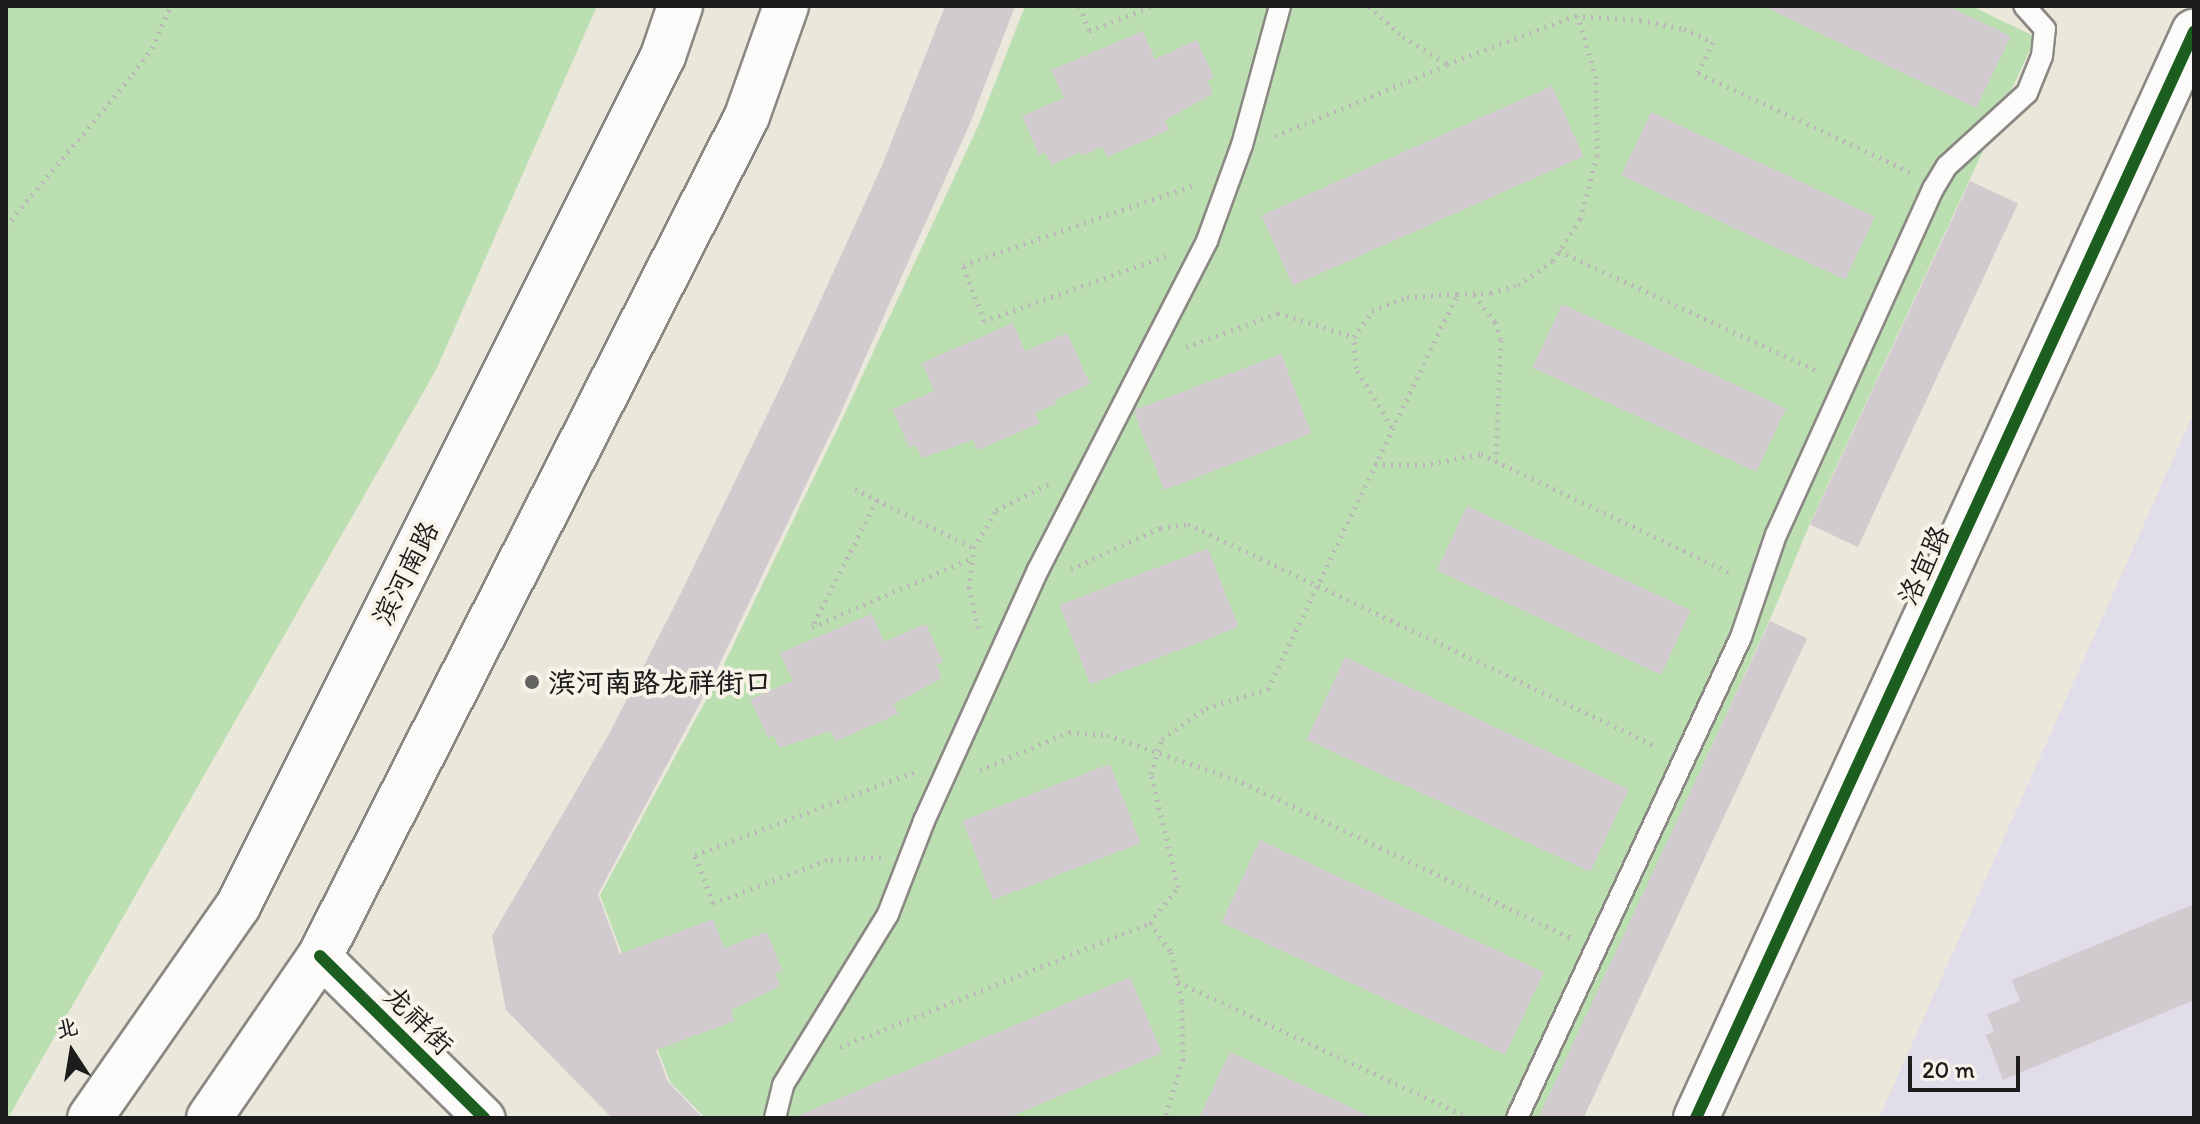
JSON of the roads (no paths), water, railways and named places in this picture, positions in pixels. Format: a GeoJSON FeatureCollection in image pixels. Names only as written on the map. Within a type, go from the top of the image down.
{"type":"FeatureCollection","features":[{"type":"Feature","properties":{"kind":"main road","name":"滨河南路"},"geometry":{"type":"LineString","coordinates":[[90,1118],[238,906],[663,56],[680,6]]}},
{"type":"Feature","properties":{"kind":"main road"},"geometry":{"type":"LineString","coordinates":[[209,1118],[320,956],[747,116],[786,6]]}},
{"type":"Feature","properties":{"kind":"main road","name":"洛宜路"},"geometry":{"type":"LineString","coordinates":[[1696,1118],[2194,32]]}},
{"type":"Feature","properties":{"kind":"main road","name":"洛宜路"},"geometry":{"type":"LineString","coordinates":[[1727,1118],[2194,99]]}},
{"type":"Feature","properties":{"kind":"street","name":"龙祥街"},"geometry":{"type":"LineString","coordinates":[[320,956],[484,1118]]}},
{"type":"Feature","properties":{"kind":"lane"},"geometry":{"type":"LineString","coordinates":[[775,1118],[783,1085],[794,1065],[888,914],[939,787],[1031,587],[1083,479],[1207,241],[1240,150],[1280,6]]}},
{"type":"Feature","properties":{"kind":"lane"},"geometry":{"type":"LineString","coordinates":[[1517,1118],[1741,637],[1776,535],[1936,184],[1947,166],[2027,93],[2042,56],[2045,29],[2024,6]]}},
{"type":"Feature","properties":{"kind":"place","name":"滨河南路龙祥街口"},"geometry":{"type":"Point","coordinates":[532,682]}}]}
